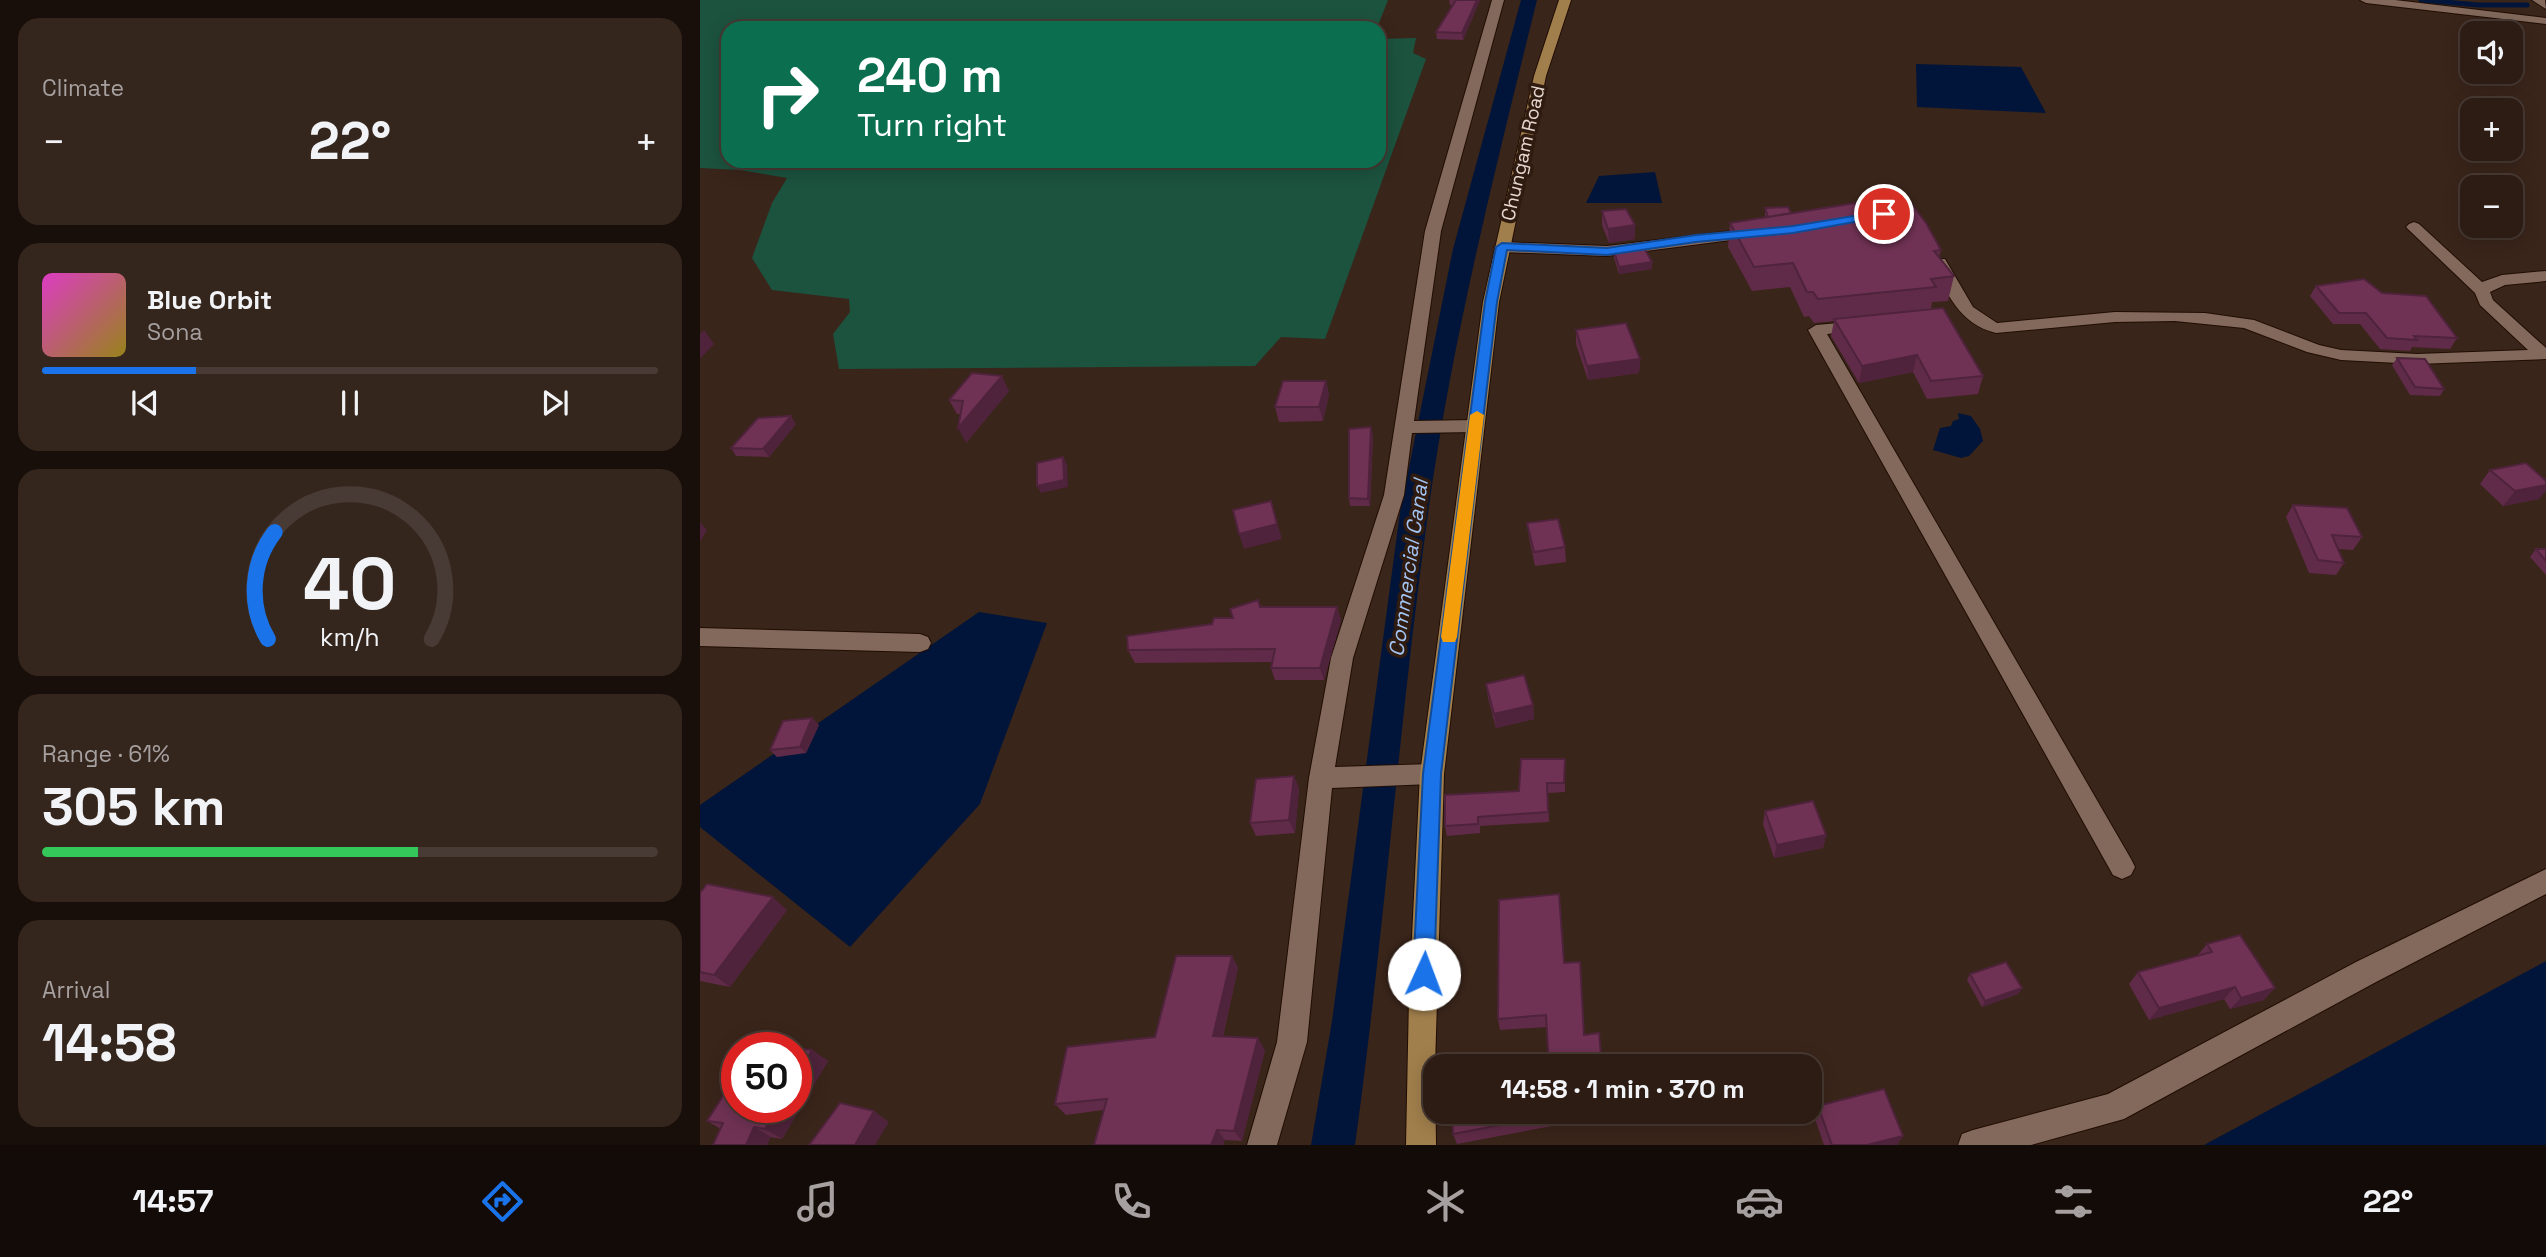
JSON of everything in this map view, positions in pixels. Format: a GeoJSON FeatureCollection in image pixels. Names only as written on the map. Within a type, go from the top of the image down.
{"type":"FeatureCollection","features":[{"type":"Feature","properties":{"kind":"main road","name":"Chungam Road"},"geometry":{"type":"LineString","coordinates":[[1421,1145],[1423,998],[1432,774],[1475,426],[1491,302],[1502,247],[1540,76],[1564,0]]}},
{"type":"Feature","properties":{"kind":"street"},"geometry":{"type":"LineString","coordinates":[[1262,1145],[1292,1042],[1321,778],[1342,657],[1394,495],[1433,230],[1498,0]]}},
{"type":"Feature","properties":{"kind":"street"},"geometry":{"type":"LineString","coordinates":[[2366,0],[2546,21]]}},
{"type":"Feature","properties":{"kind":"street"},"geometry":{"type":"LineString","coordinates":[[2538,0],[2546,7]]}},
{"type":"Feature","properties":{"kind":"street"},"geometry":{"type":"LineString","coordinates":[[2468,12],[2546,7]]}},
{"type":"Feature","properties":{"kind":"street"},"geometry":{"type":"LineString","coordinates":[[2414,227],[2482,291],[2486,302],[2545,356]]}},
{"type":"Feature","properties":{"kind":"street"},"geometry":{"type":"LineString","coordinates":[[1502,247],[1607,251],[1779,231]]}},
{"type":"Feature","properties":{"kind":"street"},"geometry":{"type":"LineString","coordinates":[[1933,252],[1968,315],[1984,325],[1996,328],[2113,316],[2236,321],[2310,349],[2341,355],[2545,356]]}},
{"type":"Feature","properties":{"kind":"street"},"geometry":{"type":"LineString","coordinates":[[2482,291],[2486,285],[2546,275]]}},
{"type":"Feature","properties":{"kind":"street"},"geometry":{"type":"LineString","coordinates":[[1941,318],[1968,315]]}},
{"type":"Feature","properties":{"kind":"street"},"geometry":{"type":"LineString","coordinates":[[1885,323],[1816,330],[2122,867]]}},
{"type":"Feature","properties":{"kind":"street"},"geometry":{"type":"LineString","coordinates":[[1403,427],[1475,426]]}},
{"type":"Feature","properties":{"kind":"street"},"geometry":{"type":"LineString","coordinates":[[700,637],[920,643]]}},
{"type":"Feature","properties":{"kind":"street"},"geometry":{"type":"LineString","coordinates":[[1321,778],[1432,774]]}},
{"type":"Feature","properties":{"kind":"street"},"geometry":{"type":"LineString","coordinates":[[1973,1145],[2113,1108],[2366,972],[2546,881]]}},
{"type":"Feature","properties":{"kind":"green space"},"geometry":{"type":"Polygon","coordinates":[[[700,0],[1388,0],[1380,21],[721,21],[721,168],[1386,168],[1386,39],[1416,38],[1413,53],[1426,59],[1325,339],[1281,337],[1255,366],[839,369],[833,334],[850,312],[849,299],[772,290],[752,258],[772,203],[787,178],[740,170],[700,168],[700,0]]]}},
{"type":"Feature","properties":{"kind":"water"},"geometry":{"type":"Polygon","coordinates":[[[1916,64],[2021,67],[2046,113],[1917,107],[1916,64]]]}},
{"type":"Feature","properties":{"kind":"water"},"geometry":{"type":"Polygon","coordinates":[[[1655,172],[1662,203],[1586,203],[1599,176],[1655,172]]]}},
{"type":"Feature","properties":{"kind":"water"},"geometry":{"type":"Polygon","coordinates":[[[1958,413],[1971,416],[1980,429],[1983,441],[1969,456],[1961,458],[1933,450],[1940,428],[1951,426],[1953,421],[1959,419],[1958,413]]]}},
{"type":"Feature","properties":{"kind":"water"},"geometry":{"type":"Polygon","coordinates":[[[979,612],[1047,623],[980,804],[850,947],[700,827],[700,805],[979,612]]]}},
{"type":"Feature","properties":{"kind":"water"},"geometry":{"type":"Polygon","coordinates":[[[2546,961],[2546,1145],[2204,1145],[2546,961]]]}},
{"type":"Feature","properties":{"kind":"building"},"geometry":{"type":"Polygon","coordinates":[[[1456,0],[1477,0],[1462,33],[1436,32],[1456,0]]]}},
{"type":"Feature","properties":{"kind":"building"},"geometry":{"type":"Polygon","coordinates":[[[1900,196],[1908,199],[1926,223],[1941,250],[1934,251],[1954,276],[1931,279],[1936,287],[1818,299],[1813,292],[1807,292],[1793,263],[1754,267],[1730,223],[1900,196]]]}},
{"type":"Feature","properties":{"kind":"building"},"geometry":{"type":"Polygon","coordinates":[[[1788,207],[1791,213],[1768,217],[1765,208],[1788,207]]]}},
{"type":"Feature","properties":{"kind":"building"},"geometry":{"type":"Polygon","coordinates":[[[1626,209],[1635,225],[1608,229],[1602,211],[1626,209]]]}},
{"type":"Feature","properties":{"kind":"building"},"geometry":{"type":"Polygon","coordinates":[[[1643,246],[1652,262],[1619,267],[1614,251],[1643,246]]]}},
{"type":"Feature","properties":{"kind":"building"},"geometry":{"type":"Polygon","coordinates":[[[2364,279],[2382,293],[2426,296],[2457,338],[2387,338],[2366,313],[2339,313],[2316,286],[2364,279]]]}},
{"type":"Feature","properties":{"kind":"building"},"geometry":{"type":"Polygon","coordinates":[[[1943,308],[1983,376],[1931,381],[1917,355],[1862,366],[1834,319],[1943,308]]]}},
{"type":"Feature","properties":{"kind":"building"},"geometry":{"type":"Polygon","coordinates":[[[1626,323],[1640,359],[1587,366],[1576,330],[1626,323]]]}},
{"type":"Feature","properties":{"kind":"building"},"geometry":{"type":"Polygon","coordinates":[[[2397,358],[2425,359],[2444,389],[2415,387],[2397,358]]]}},
{"type":"Feature","properties":{"kind":"building"},"geometry":{"type":"Polygon","coordinates":[[[972,373],[1002,376],[958,428],[963,401],[949,400],[972,373]]]}},
{"type":"Feature","properties":{"kind":"building"},"geometry":{"type":"Polygon","coordinates":[[[1283,381],[1326,381],[1319,407],[1275,407],[1283,381]]]}},
{"type":"Feature","properties":{"kind":"building"},"geometry":{"type":"Polygon","coordinates":[[[791,416],[763,449],[731,448],[758,418],[791,416]]]}},
{"type":"Feature","properties":{"kind":"building"},"geometry":{"type":"Polygon","coordinates":[[[1371,427],[1368,499],[1349,498],[1349,429],[1371,427]]]}},
{"type":"Feature","properties":{"kind":"building"},"geometry":{"type":"Polygon","coordinates":[[[1063,457],[1064,480],[1037,486],[1037,463],[1063,457]]]}},
{"type":"Feature","properties":{"kind":"building"},"geometry":{"type":"Polygon","coordinates":[[[2526,463],[2546,481],[2546,485],[2515,491],[2490,470],[2526,463]]]}},
{"type":"Feature","properties":{"kind":"building"},"geometry":{"type":"Polygon","coordinates":[[[1271,501],[1277,524],[1239,534],[1233,510],[1271,501]]]}},
{"type":"Feature","properties":{"kind":"building"},"geometry":{"type":"Polygon","coordinates":[[[2293,505],[2347,508],[2362,537],[2332,535],[2344,563],[2318,560],[2293,505]]]}},
{"type":"Feature","properties":{"kind":"building"},"geometry":{"type":"Polygon","coordinates":[[[1558,519],[1565,547],[1534,552],[1527,523],[1558,519]]]}},
{"type":"Feature","properties":{"kind":"building"},"geometry":{"type":"Polygon","coordinates":[[[2536,549],[2546,549],[2546,561],[2536,549]]]}},
{"type":"Feature","properties":{"kind":"building"},"geometry":{"type":"Polygon","coordinates":[[[1258,600],[1260,607],[1337,607],[1320,668],[1271,668],[1275,649],[1128,650],[1127,636],[1212,624],[1214,618],[1233,618],[1230,609],[1258,600]]]}},
{"type":"Feature","properties":{"kind":"building"},"geometry":{"type":"Polygon","coordinates":[[[1524,675],[1533,705],[1494,714],[1486,684],[1524,675]]]}},
{"type":"Feature","properties":{"kind":"building"},"geometry":{"type":"Polygon","coordinates":[[[812,718],[800,747],[770,750],[783,721],[812,718]]]}},
{"type":"Feature","properties":{"kind":"building"},"geometry":{"type":"Polygon","coordinates":[[[1521,759],[1565,759],[1564,783],[1547,783],[1548,812],[1478,817],[1478,824],[1445,826],[1445,795],[1519,791],[1521,759]]]}},
{"type":"Feature","properties":{"kind":"building"},"geometry":{"type":"Polygon","coordinates":[[[1294,776],[1289,820],[1250,823],[1256,779],[1294,776]]]}},
{"type":"Feature","properties":{"kind":"building"},"geometry":{"type":"Polygon","coordinates":[[[1813,801],[1826,835],[1777,845],[1765,811],[1813,801]]]}},
{"type":"Feature","properties":{"kind":"building"},"geometry":{"type":"Polygon","coordinates":[[[707,884],[773,897],[714,975],[700,972],[700,893],[707,884]]]}},
{"type":"Feature","properties":{"kind":"building"},"geometry":{"type":"Polygon","coordinates":[[[1559,894],[1564,963],[1580,962],[1584,1035],[1599,1033],[1601,1054],[1548,1054],[1546,1015],[1498,1019],[1499,900],[1559,894]]]}},
{"type":"Feature","properties":{"kind":"building"},"geometry":{"type":"Polygon","coordinates":[[[2240,935],[2275,988],[2241,998],[2235,987],[2159,1008],[2138,972],[2212,952],[2207,944],[2240,935]]]}},
{"type":"Feature","properties":{"kind":"building"},"geometry":{"type":"Polygon","coordinates":[[[1176,956],[1232,956],[1213,1036],[1258,1038],[1234,1131],[1217,1130],[1211,1145],[1094,1145],[1107,1099],[1055,1104],[1067,1047],[1155,1037],[1176,956]]]}},
{"type":"Feature","properties":{"kind":"building"},"geometry":{"type":"Polygon","coordinates":[[[2006,962],[2022,988],[1985,1001],[1970,974],[2006,962]]]}},
{"type":"Feature","properties":{"kind":"building"},"geometry":{"type":"Polygon","coordinates":[[[1884,1089],[1903,1136],[1867,1145],[1832,1145],[1822,1117],[1822,1105],[1884,1089]]]}},
{"type":"Feature","properties":{"kind":"building"},"geometry":{"type":"Polygon","coordinates":[[[721,1099],[721,1123],[707,1121],[721,1099]]]}},
{"type":"Feature","properties":{"kind":"building"},"geometry":{"type":"Polygon","coordinates":[[[840,1103],[874,1111],[855,1145],[809,1145],[840,1103]]]}},
{"type":"Feature","properties":{"kind":"building"},"geometry":{"type":"Polygon","coordinates":[[[723,1123],[769,1123],[765,1129],[754,1127],[746,1145],[713,1145],[723,1123]]]}},
{"type":"Feature","properties":{"kind":"building"},"geometry":{"type":"Polygon","coordinates":[[[1453,1124],[1506,1124],[1453,1134],[1453,1124]]]}},
{"type":"Feature","properties":{"kind":"waterway","name":"Commercial Canal"},"geometry":{"type":"LineString","coordinates":[[1333,1145],[1352,1021],[1414,512],[1464,249],[1529,0]]}},
{"type":"Feature","properties":{"kind":"waterway"},"geometry":{"type":"LineString","coordinates":[[2421,0],[2479,5],[2527,5]]}},
{"type":"Feature","properties":{"kind":"slow traffic"},"geometry":{"type":"LineString","coordinates":[[1449,637],[1477,415]]}},
{"type":"Feature","properties":{"kind":"route"},"geometry":{"type":"LineString","coordinates":[[1424,974],[1432,774],[1491,302],[1502,247],[1607,251],[1793,230],[1884,214]]}}]}
